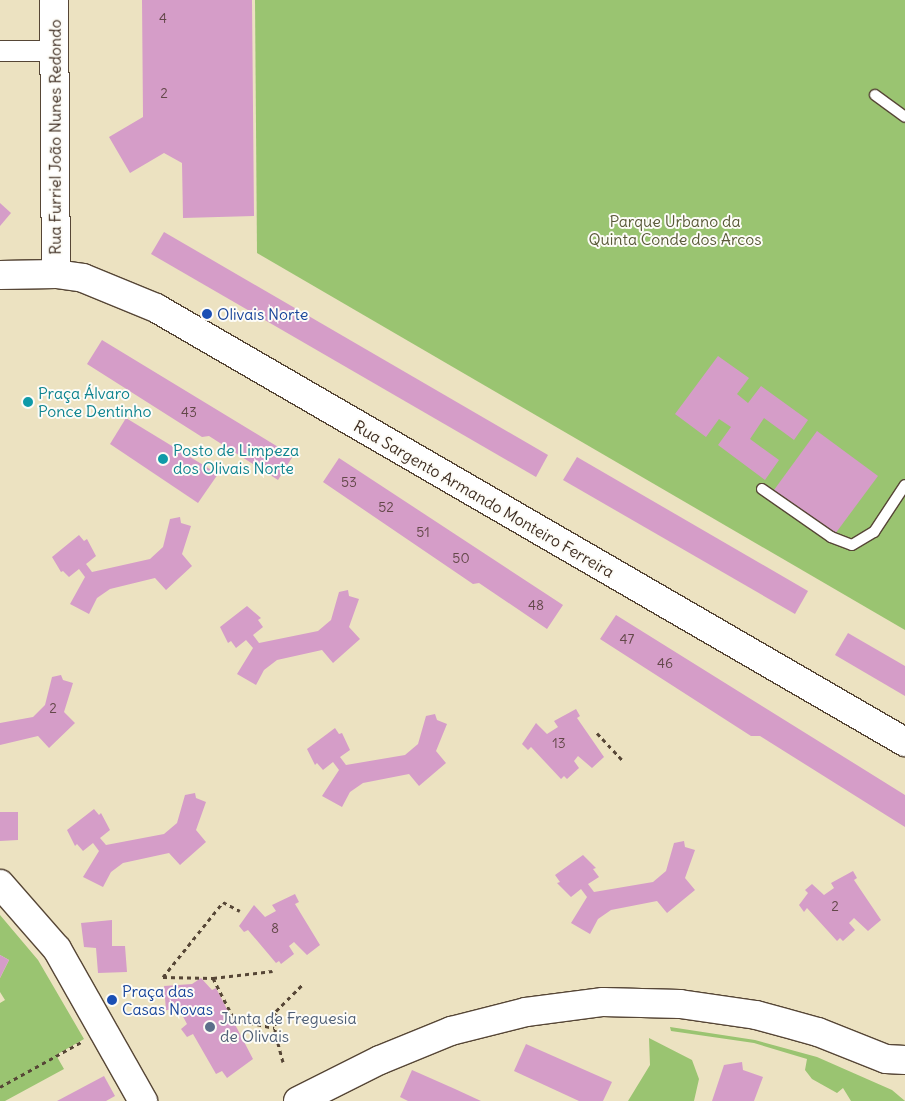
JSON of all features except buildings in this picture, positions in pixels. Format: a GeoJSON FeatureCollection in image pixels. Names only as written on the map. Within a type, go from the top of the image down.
{"type":"FeatureCollection","features":[{"type":"Feature","properties":{"kind":"street","name":"Rua Furriel João Nunes Redondo"},"geometry":{"type":"LineString","coordinates":[[54,0],[56,274]]}},
{"type":"Feature","properties":{"kind":"street"},"geometry":{"type":"LineString","coordinates":[[0,51],[55,51]]}},
{"type":"Feature","properties":{"kind":"street","name":"Rua Sargento Armando Monteiro Ferreira"},"geometry":{"type":"LineString","coordinates":[[0,275],[56,274],[95,282],[156,308],[905,742]]}},
{"type":"Feature","properties":{"kind":"street"},"geometry":{"type":"LineString","coordinates":[[0,884],[57,949],[143,1101]]}},
{"type":"Feature","properties":{"kind":"street"},"geometry":{"type":"LineString","coordinates":[[299,1101],[380,1060],[452,1031],[526,1012],[603,1002],[680,1004],[756,1015],[818,1032],[886,1059],[905,1060]]}},
{"type":"Feature","properties":{"kind":"lane"},"geometry":{"type":"LineString","coordinates":[[875,95],[905,117]]}},
{"type":"Feature","properties":{"kind":"lane"},"geometry":{"type":"LineString","coordinates":[[762,489],[830,537],[852,545],[874,532],[905,485]]}},
{"type":"Feature","properties":{"kind":"path"},"geometry":{"type":"LineString","coordinates":[[597,733],[622,760]]}},
{"type":"Feature","properties":{"kind":"path"},"geometry":{"type":"LineString","coordinates":[[240,911],[223,902],[163,977],[213,978],[273,971]]}},
{"type":"Feature","properties":{"kind":"path"},"geometry":{"type":"LineString","coordinates":[[213,978],[234,1019],[274,1028]]}},
{"type":"Feature","properties":{"kind":"path"},"geometry":{"type":"LineString","coordinates":[[283,1062],[274,1028],[276,1011],[302,985]]}},
{"type":"Feature","properties":{"kind":"path"},"geometry":{"type":"LineString","coordinates":[[0,1087],[86,1040]]}},
{"type":"Feature","properties":{"kind":"green space","name":"Parque Urbano da Quinta Conde dos Arcos"},"geometry":{"type":"Polygon","coordinates":[[[255,0],[905,0],[905,630],[257,253],[255,0]]]}},
{"type":"Feature","properties":{"kind":"green space"},"geometry":{"type":"Polygon","coordinates":[[[0,915],[38,960],[84,1039],[56,1055],[64,1069],[5,1101],[0,1101],[0,1003],[5,1000],[0,992],[0,978],[9,960],[0,955],[0,915]]]}},
{"type":"Feature","properties":{"kind":"green space"},"geometry":{"type":"Polygon","coordinates":[[[670,1027],[755,1040],[817,1057],[892,1090],[905,1101],[851,1101],[843,1088],[837,1093],[812,1079],[805,1070],[807,1059],[754,1043],[671,1031],[670,1027]]]}},
{"type":"Feature","properties":{"kind":"green space"},"geometry":{"type":"Polygon","coordinates":[[[649,1038],[692,1060],[699,1079],[694,1101],[628,1101],[650,1065],[649,1038]]]}},
{"type":"Feature","properties":{"kind":"place","name":"Olivais Norte"},"geometry":{"type":"Point","coordinates":[207,314]}},
{"type":"Feature","properties":{"kind":"place","name":"Praça Álvaro Ponce Dentinho"},"geometry":{"type":"Point","coordinates":[28,402]}},
{"type":"Feature","properties":{"kind":"place","name":"Posto de Limpeza dos Olivais Norte"},"geometry":{"type":"Point","coordinates":[163,459]}},
{"type":"Feature","properties":{"kind":"place","name":"Praça das Casas Novas"},"geometry":{"type":"Point","coordinates":[112,1000]}},
{"type":"Feature","properties":{"kind":"place","name":"Junta de Freguesia de Olivais"},"geometry":{"type":"Point","coordinates":[210,1027]}}]}
